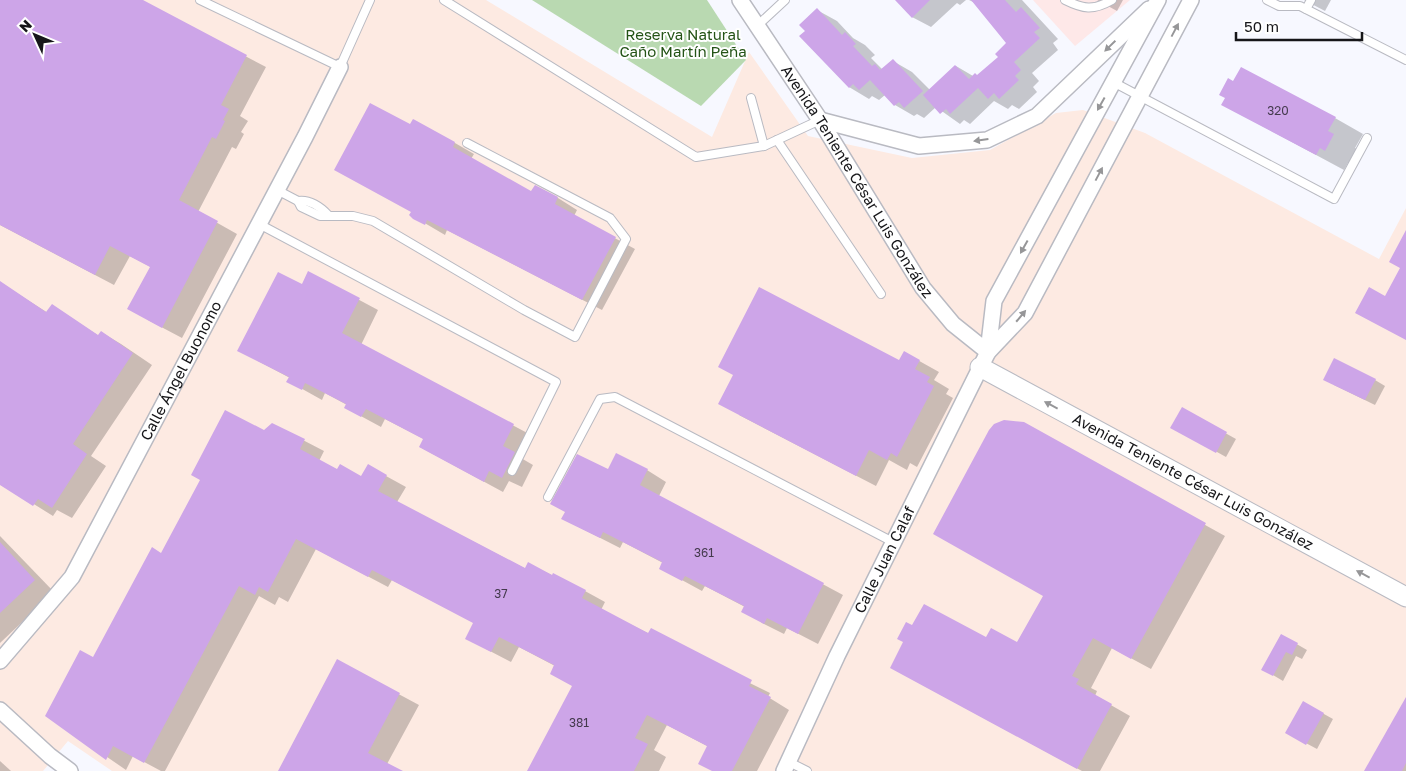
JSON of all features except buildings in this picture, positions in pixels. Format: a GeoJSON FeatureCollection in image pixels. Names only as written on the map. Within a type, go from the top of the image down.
{"type":"FeatureCollection","features":[{"type":"Feature","properties":{"kind":"street","name":"Avenida Teniente César Luis González"},"geometry":{"type":"LineString","coordinates":[[740,0],[820,120],[923,288],[984,359],[1406,597]]}},
{"type":"Feature","properties":{"kind":"street"},"geometry":{"type":"LineString","coordinates":[[984,359],[994,301],[1158,0]]}},
{"type":"Feature","properties":{"kind":"street"},"geometry":{"type":"LineString","coordinates":[[820,120],[919,146],[987,140],[1037,116],[1158,0]]}},
{"type":"Feature","properties":{"kind":"street"},"geometry":{"type":"LineString","coordinates":[[984,359],[1025,313],[1191,0]]}},
{"type":"Feature","properties":{"kind":"street","name":"Calle Ángel Buonomo"},"geometry":{"type":"LineString","coordinates":[[0,662],[72,577],[340,67]]}},
{"type":"Feature","properties":{"kind":"street","name":"Calle Juan Calaf"},"geometry":{"type":"LineString","coordinates":[[787,766],[837,656],[984,359]]}},
{"type":"Feature","properties":{"kind":"street"},"geometry":{"type":"LineString","coordinates":[[0,710],[50,756],[70,771]]}},
{"type":"Feature","properties":{"kind":"lane"},"geometry":{"type":"LineString","coordinates":[[200,0],[340,67],[370,0]]}},
{"type":"Feature","properties":{"kind":"lane"},"geometry":{"type":"LineString","coordinates":[[444,0],[696,157],[764,146],[820,120]]}},
{"type":"Feature","properties":{"kind":"lane"},"geometry":{"type":"LineString","coordinates":[[757,26],[785,0]]}},
{"type":"Feature","properties":{"kind":"lane"},"geometry":{"type":"LineString","coordinates":[[1065,0],[1082,9],[1096,7],[1112,0]]}},
{"type":"Feature","properties":{"kind":"lane"},"geometry":{"type":"LineString","coordinates":[[1267,0],[1279,6],[1300,6],[1406,60]]}},
{"type":"Feature","properties":{"kind":"lane"},"geometry":{"type":"LineString","coordinates":[[1306,9],[1311,0]]}},
{"type":"Feature","properties":{"kind":"lane"},"geometry":{"type":"LineString","coordinates":[[1113,82],[1334,199],[1367,138]]}},
{"type":"Feature","properties":{"kind":"lane"},"geometry":{"type":"LineString","coordinates":[[751,98],[764,146]]}},
{"type":"Feature","properties":{"kind":"lane"},"geometry":{"type":"LineString","coordinates":[[777,140],[881,294]]}},
{"type":"Feature","properties":{"kind":"lane"},"geometry":{"type":"LineString","coordinates":[[277,190],[298,202],[301,207],[320,216],[352,216],[372,221],[524,310],[575,337],[626,239],[610,218],[467,143]]}},
{"type":"Feature","properties":{"kind":"lane"},"geometry":{"type":"LineString","coordinates":[[258,224],[556,382],[512,471]]}},
{"type":"Feature","properties":{"kind":"lane"},"geometry":{"type":"LineString","coordinates":[[548,496],[600,399],[615,397],[894,542]]}},
{"type":"Feature","properties":{"kind":"lane"},"geometry":{"type":"LineString","coordinates":[[787,766],[807,771]]}},
{"type":"Feature","properties":{"kind":"shaded area"},"geometry":{"type":"Polygon","coordinates":[[[0,0],[486,0],[712,137],[749,52],[808,136],[912,158],[990,150],[1056,113],[1083,110],[1145,133],[1379,259],[1406,208],[1406,771],[112,771],[68,741],[43,771],[0,771],[0,0]]]}},
{"type":"Feature","properties":{"kind":"shaded area"},"geometry":{"type":"Polygon","coordinates":[[[1033,0],[1130,0],[1075,46],[1033,0]]]}},
{"type":"Feature","properties":{"kind":"green space","name":"Reserva Natural Caño Martín Peña"},"geometry":{"type":"Polygon","coordinates":[[[532,0],[707,0],[746,60],[701,106],[532,0]]]}}]}
